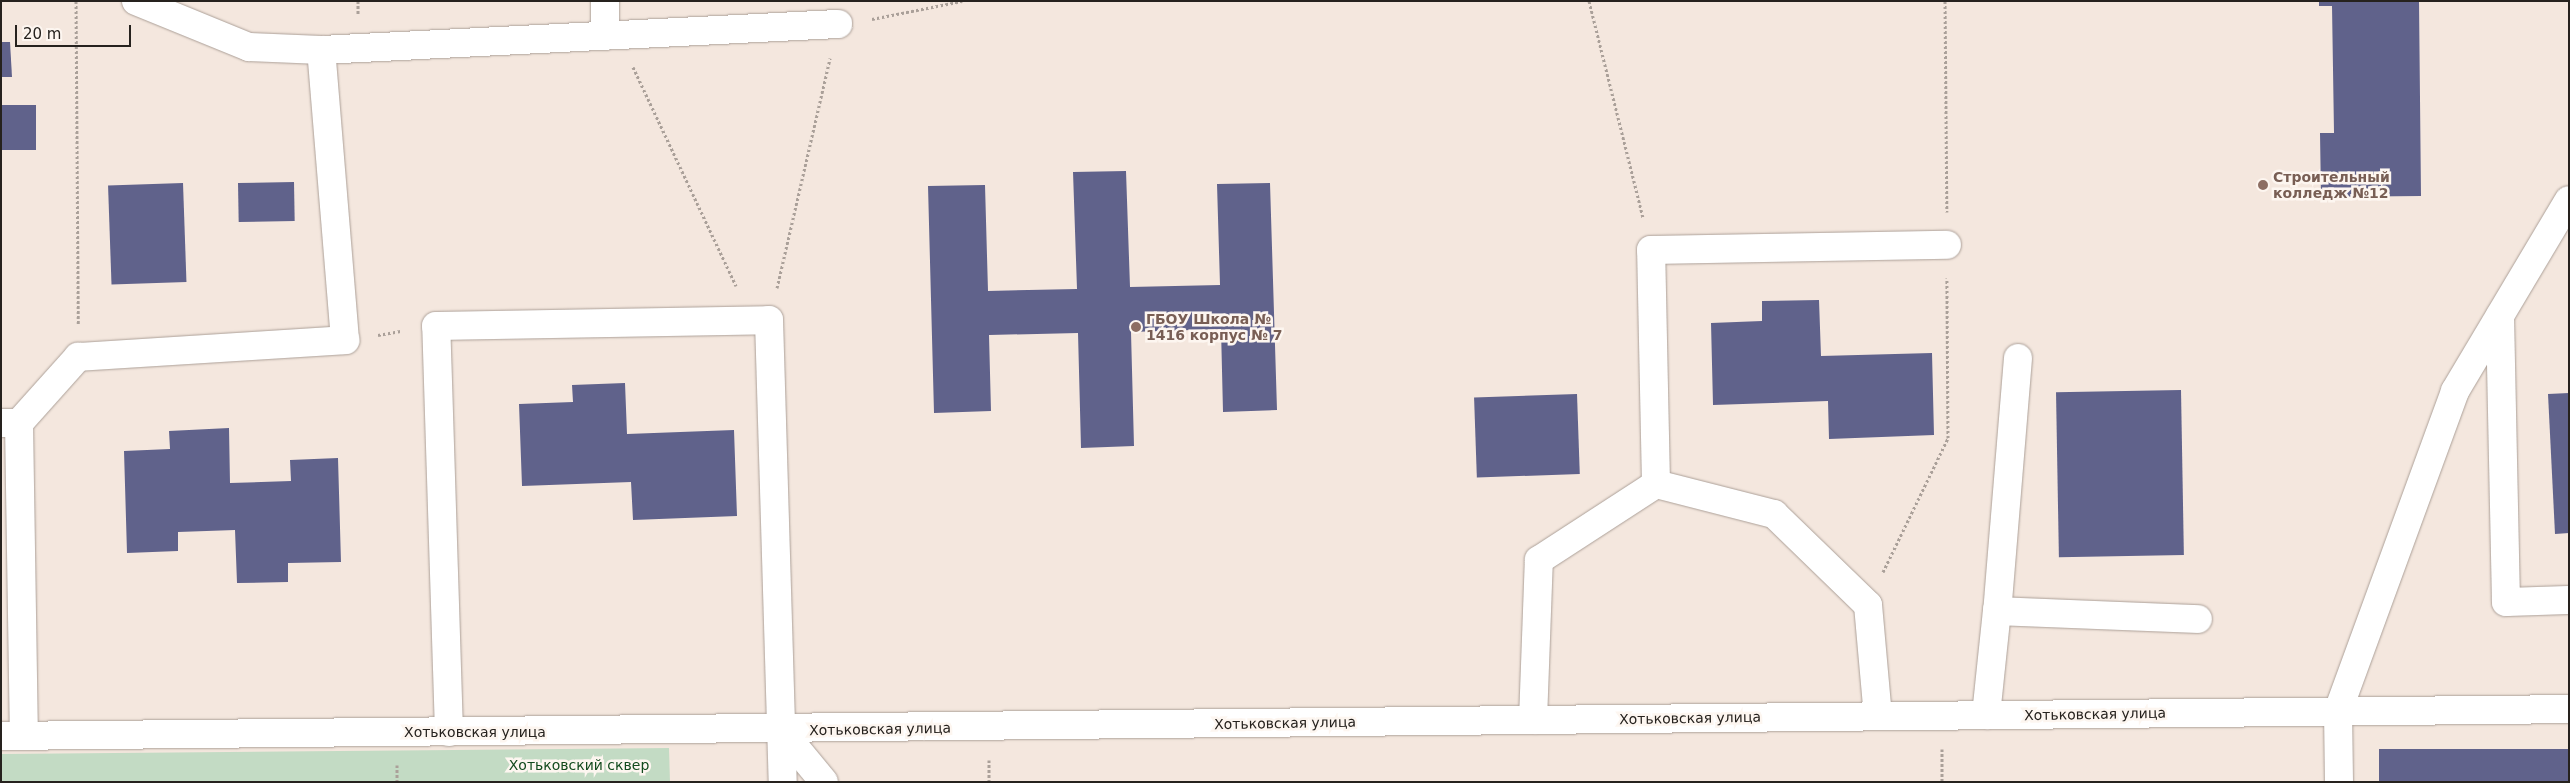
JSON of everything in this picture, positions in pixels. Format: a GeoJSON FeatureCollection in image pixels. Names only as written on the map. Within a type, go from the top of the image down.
{"type":"FeatureCollection","features":[{"type":"Feature","properties":{"kind":"street"},"geometry":{"type":"LineString","coordinates":[[136,1],[249,47],[321,50],[838,24]]}},
{"type":"Feature","properties":{"kind":"street"},"geometry":{"type":"LineString","coordinates":[[605,1],[611,35]]}},
{"type":"Feature","properties":{"kind":"street"},"geometry":{"type":"LineString","coordinates":[[13,736],[10,423],[78,357],[345,340],[321,50]]}},
{"type":"Feature","properties":{"kind":"street"},"geometry":{"type":"LineString","coordinates":[[2339,782],[2338,711],[2455,391],[2500,316],[2560,228],[2569,200]]}},
{"type":"Feature","properties":{"kind":"street"},"geometry":{"type":"LineString","coordinates":[[1656,484],[1651,250],[1947,245]]}},
{"type":"Feature","properties":{"kind":"street"},"geometry":{"type":"LineString","coordinates":[[2500,316],[2506,602],[2569,600]]}},
{"type":"Feature","properties":{"kind":"street"},"geometry":{"type":"LineString","coordinates":[[449,732],[436,326],[761,320],[783,782]]}},
{"type":"Feature","properties":{"kind":"street"},"geometry":{"type":"LineString","coordinates":[[1986,715],[1997,611],[2018,358]]}},
{"type":"Feature","properties":{"kind":"street"},"geometry":{"type":"LineString","coordinates":[[1533,720],[1539,560],[1656,484],[1774,514],[1868,604],[1878,716]]}},
{"type":"Feature","properties":{"kind":"street"},"geometry":{"type":"LineString","coordinates":[[1997,611],[2198,619]]}},
{"type":"Feature","properties":{"kind":"street","name":"Хотьковская улица"},"geometry":{"type":"LineString","coordinates":[[13,736],[781,730],[2569,709]]}},
{"type":"Feature","properties":{"kind":"street"},"geometry":{"type":"LineString","coordinates":[[781,730],[824,782]]}},
{"type":"Feature","properties":{"kind":"path"},"geometry":{"type":"LineString","coordinates":[[76,1],[78,357]]}},
{"type":"Feature","properties":{"kind":"path"},"geometry":{"type":"LineString","coordinates":[[761,320],[838,24],[962,1]]}},
{"type":"Feature","properties":{"kind":"path"},"geometry":{"type":"LineString","coordinates":[[1589,1],[1651,250]]}},
{"type":"Feature","properties":{"kind":"path"},"geometry":{"type":"LineString","coordinates":[[1868,604],[1948,438],[1945,1]]}},
{"type":"Feature","properties":{"kind":"path"},"geometry":{"type":"LineString","coordinates":[[611,35],[761,320]]}},
{"type":"Feature","properties":{"kind":"path"},"geometry":{"type":"LineString","coordinates":[[345,340],[436,326]]}},
{"type":"Feature","properties":{"kind":"green space","name":"Хотьковский сквер"},"geometry":{"type":"Polygon","coordinates":[[[669,748],[670,782],[1,782],[1,754],[669,748]]]}},
{"type":"Feature","properties":{"kind":"building"},"geometry":{"type":"Polygon","coordinates":[[[2319,1],[2419,1],[2421,196],[2321,197],[2320,133],[2334,133],[2332,6],[2319,6],[2319,1]]]}},
{"type":"Feature","properties":{"kind":"building"},"geometry":{"type":"Polygon","coordinates":[[[1,42],[10,42],[12,77],[1,77],[1,42]]]}},
{"type":"Feature","properties":{"kind":"building"},"geometry":{"type":"Polygon","coordinates":[[[1,105],[36,105],[36,150],[1,150],[1,105]]]}},
{"type":"Feature","properties":{"kind":"building"},"geometry":{"type":"Polygon","coordinates":[[[1126,171],[1130,287],[1220,285],[1217,184],[1270,183],[1277,410],[1223,412],[1221,329],[1131,332],[1134,446],[1081,448],[1078,333],[989,335],[991,411],[934,413],[928,186],[985,185],[988,291],[1077,289],[1073,172],[1126,171]]]}},
{"type":"Feature","properties":{"kind":"building"},"geometry":{"type":"Polygon","coordinates":[[[294,182],[295,221],[239,222],[238,183],[294,182]]]}},
{"type":"Feature","properties":{"kind":"building"},"geometry":{"type":"Polygon","coordinates":[[[183,183],[186,282],[112,285],[108,186],[183,183]]]}},
{"type":"Feature","properties":{"kind":"building"},"geometry":{"type":"Polygon","coordinates":[[[1819,300],[1821,356],[1932,353],[1934,435],[1829,439],[1828,401],[1713,405],[1711,323],[1762,321],[1762,301],[1819,300]]]}},
{"type":"Feature","properties":{"kind":"building"},"geometry":{"type":"Polygon","coordinates":[[[625,383],[627,434],[734,430],[737,516],[633,520],[631,482],[522,486],[519,404],[573,402],[572,385],[625,383]]]}},
{"type":"Feature","properties":{"kind":"building"},"geometry":{"type":"Polygon","coordinates":[[[2181,390],[2184,555],[2059,557],[2056,392],[2181,390]]]}},
{"type":"Feature","properties":{"kind":"building"},"geometry":{"type":"Polygon","coordinates":[[[2569,393],[2569,533],[2555,534],[2548,394],[2569,393]]]}},
{"type":"Feature","properties":{"kind":"building"},"geometry":{"type":"Polygon","coordinates":[[[1577,394],[1580,474],[1477,478],[1474,398],[1577,394]]]}},
{"type":"Feature","properties":{"kind":"building"},"geometry":{"type":"Polygon","coordinates":[[[229,428],[230,483],[291,481],[290,460],[338,458],[341,562],[288,563],[288,582],[237,583],[235,530],[178,532],[178,551],[127,553],[124,451],[170,449],[169,431],[229,428]]]}},
{"type":"Feature","properties":{"kind":"building"},"geometry":{"type":"Polygon","coordinates":[[[2379,749],[2569,749],[2569,782],[2379,782],[2379,749]]]}},
{"type":"Feature","properties":{"kind":"place","name":"Строительный колледж №12"},"geometry":{"type":"Point","coordinates":[2263,185]}},
{"type":"Feature","properties":{"kind":"place","name":"ГБОУ Школа № 1416 корпус № 7"},"geometry":{"type":"Point","coordinates":[1136,327]}}]}
